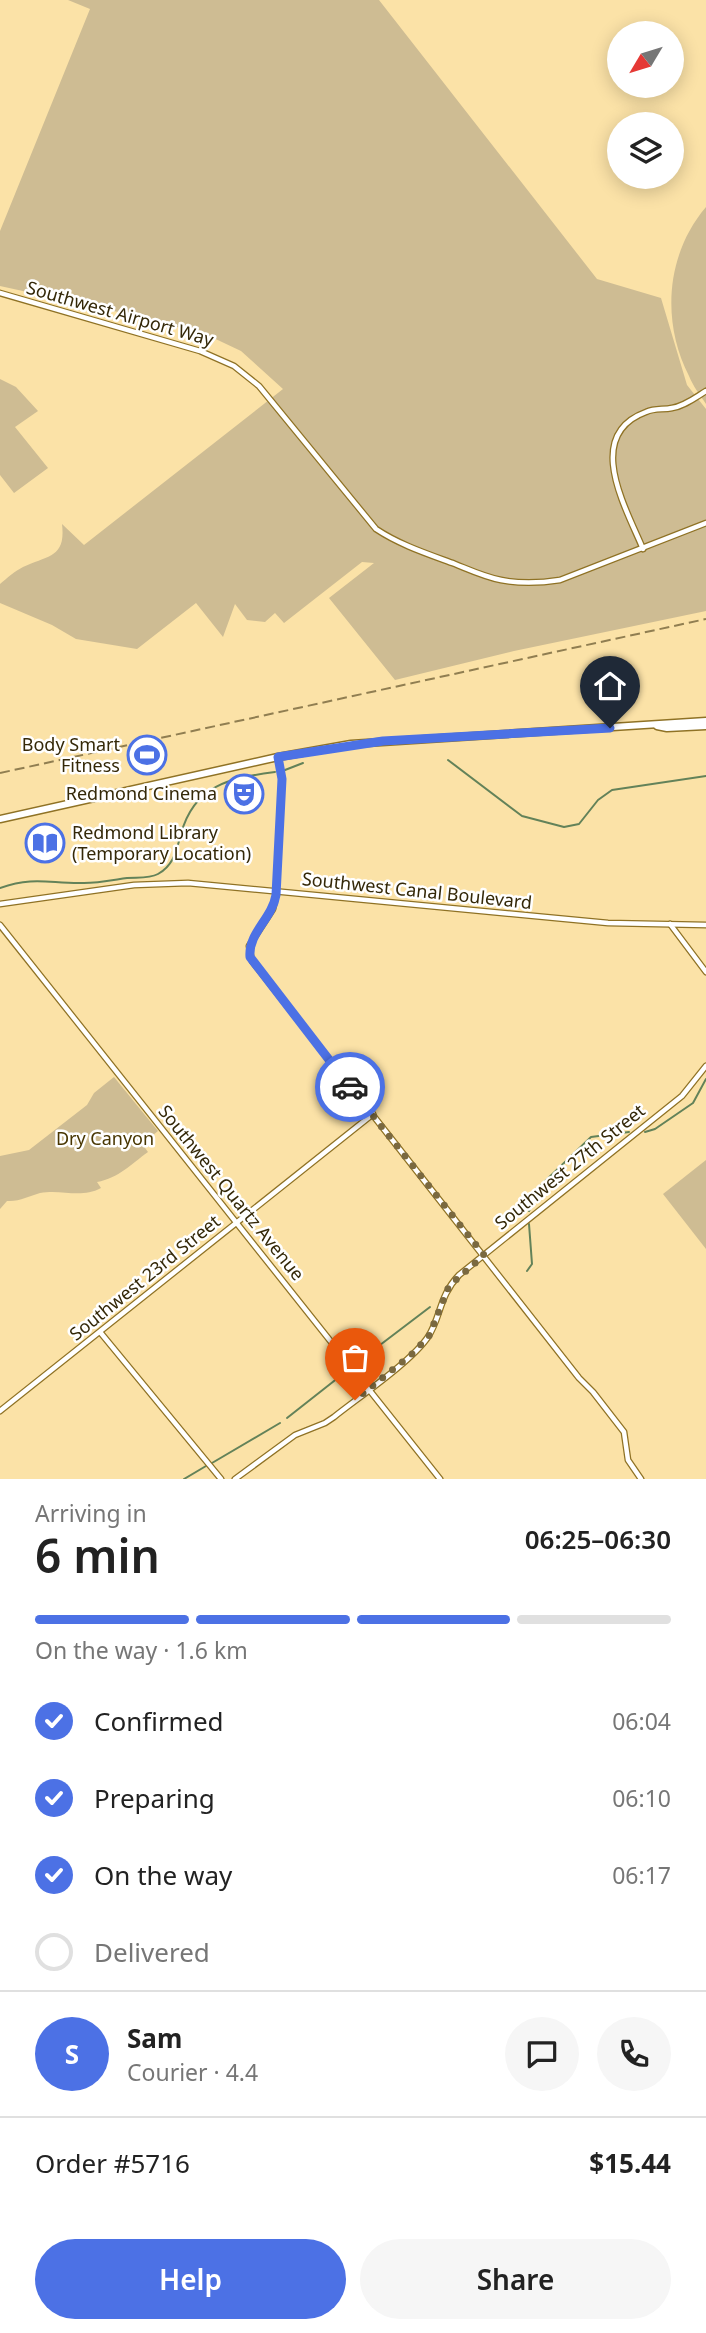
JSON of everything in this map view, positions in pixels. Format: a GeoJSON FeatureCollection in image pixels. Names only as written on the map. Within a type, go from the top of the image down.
{"type":"FeatureCollection","features":[{"type":"Feature","properties":{"kind":"highway"},"geometry":{"type":"LineString","coordinates":[[0,819],[278,757],[383,741],[706,723]]}},
{"type":"Feature","properties":{"kind":"highway"},"geometry":{"type":"LineString","coordinates":[[656,726],[667,728],[706,723]]}},
{"type":"Feature","properties":{"kind":"main road","name":"Southwest Airport Way"},"geometry":{"type":"LineString","coordinates":[[0,293],[200,351],[234,366],[268,395],[376,529],[392,540],[501,580],[539,583],[560,580],[706,523]]}},
{"type":"Feature","properties":{"kind":"main road"},"geometry":{"type":"LineString","coordinates":[[643,549],[617,485],[611,460],[614,442],[624,427],[645,412],[673,408],[706,391]]}},
{"type":"Feature","properties":{"kind":"main road"},"geometry":{"type":"LineString","coordinates":[[278,757],[282,779],[276,891],[273,909],[249,946],[250,957],[286,1007],[579,1378],[619,1424],[627,1442],[628,1460],[641,1479]]}},
{"type":"Feature","properties":{"kind":"main road","name":"Southwest Canal Boulevard"},"geometry":{"type":"LineString","coordinates":[[0,904],[159,883],[276,891],[608,923],[706,925]]}},
{"type":"Feature","properties":{"kind":"main road"},"geometry":{"type":"LineString","coordinates":[[670,924],[706,972]]}},
{"type":"Feature","properties":{"kind":"main road","name":"Southwest Quartz Avenue"},"geometry":{"type":"LineString","coordinates":[[0,925],[440,1479]]}},
{"type":"Feature","properties":{"kind":"main road","name":"Southwest 27th Street"},"geometry":{"type":"LineString","coordinates":[[235,1479],[295,1435],[325,1423],[411,1355],[429,1336],[449,1286],[682,1096],[706,1066]]}},
{"type":"Feature","properties":{"kind":"main road","name":"Southwest 23rd Street"},"geometry":{"type":"LineString","coordinates":[[0,1411],[373,1114]]}},
{"type":"Feature","properties":{"kind":"main road"},"geometry":{"type":"LineString","coordinates":[[100,1332],[221,1479]]}},
{"type":"Feature","properties":{"kind":"green space"},"geometry":{"type":"Polygon","coordinates":[[[68,0],[379,0],[597,279],[661,298],[687,385],[706,409],[706,611],[514,651],[395,680],[329,598],[374,563],[362,562],[284,623],[275,613],[265,622],[247,620],[235,604],[223,637],[196,603],[137,649],[76,639],[52,625],[0,603],[0,584],[20,569],[58,549],[62,524],[84,545],[283,389],[241,351],[205,334],[0,286],[0,231],[90,9],[68,0]]]}},
{"type":"Feature","properties":{"kind":"green space"},"geometry":{"type":"Polygon","coordinates":[[[706,207],[706,404],[692,383],[680,355],[674,333],[672,288],[683,246],[706,207]]]}},
{"type":"Feature","properties":{"kind":"green space"},"geometry":{"type":"Polygon","coordinates":[[[0,379],[16,387],[38,411],[15,427],[48,468],[14,493],[0,475],[0,379]]]}},
{"type":"Feature","properties":{"kind":"green space","name":"Dry Canyon"},"geometry":{"type":"Polygon","coordinates":[[[114,1077],[158,1131],[142,1144],[148,1152],[118,1174],[97,1182],[101,1188],[86,1193],[40,1193],[7,1201],[0,1209],[0,1156],[29,1150],[87,1105],[94,1093],[114,1077]]]}},
{"type":"Feature","properties":{"kind":"green space"},"geometry":{"type":"Polygon","coordinates":[[[706,1160],[706,1249],[663,1194],[706,1160]]]}},
{"type":"Feature","properties":{"kind":"waterway"},"geometry":{"type":"LineString","coordinates":[[448,760],[522,816],[564,827],[579,824],[598,800],[612,790],[706,776]]}},
{"type":"Feature","properties":{"kind":"waterway"},"geometry":{"type":"LineString","coordinates":[[285,770],[303,763]]}},
{"type":"Feature","properties":{"kind":"waterway"},"geometry":{"type":"LineString","coordinates":[[0,888],[33,881],[89,883],[154,876],[171,862],[187,818],[205,794],[229,781],[275,772]]}},
{"type":"Feature","properties":{"kind":"waterway"},"geometry":{"type":"LineString","coordinates":[[645,1132],[655,1129],[693,1103],[706,1079]]}},
{"type":"Feature","properties":{"kind":"waterway"},"geometry":{"type":"LineString","coordinates":[[529,1211],[540,1186],[591,1137],[629,1132]]}},
{"type":"Feature","properties":{"kind":"waterway"},"geometry":{"type":"LineString","coordinates":[[527,1271],[532,1264],[529,1224]]}},
{"type":"Feature","properties":{"kind":"waterway"},"geometry":{"type":"LineString","coordinates":[[355,1364],[430,1307]]}},
{"type":"Feature","properties":{"kind":"waterway"},"geometry":{"type":"LineString","coordinates":[[287,1418],[348,1370]]}},
{"type":"Feature","properties":{"kind":"waterway"},"geometry":{"type":"LineString","coordinates":[[212,1463],[280,1423]]}},
{"type":"Feature","properties":{"kind":"waterway"},"geometry":{"type":"LineString","coordinates":[[184,1479],[206,1466]]}},
{"type":"Feature","properties":{"kind":"railway"},"geometry":{"type":"LineString","coordinates":[[0,773],[706,619]]}},
{"type":"Feature","properties":{"kind":"way so far"},"geometry":{"type":"LineString","coordinates":[[350,1087],[484,1255],[449,1286],[429,1336],[411,1355],[355,1400]]}},
{"type":"Feature","properties":{"kind":"place","name":"Body Smart Fitness"},"geometry":{"type":"Point","coordinates":[147,755]}},
{"type":"Feature","properties":{"kind":"place","name":"Redmond Cinema"},"geometry":{"type":"Point","coordinates":[244,794]}},
{"type":"Feature","properties":{"kind":"place","name":"Redmond Library (Temporary Location)"},"geometry":{"type":"Point","coordinates":[45,843]}},
{"type":"Feature","properties":{"kind":"route"},"geometry":{"type":"LineString","coordinates":[[350,1087],[250,957],[249,946],[273,909],[276,895],[282,779],[278,757],[383,741],[610,728]]}}]}
